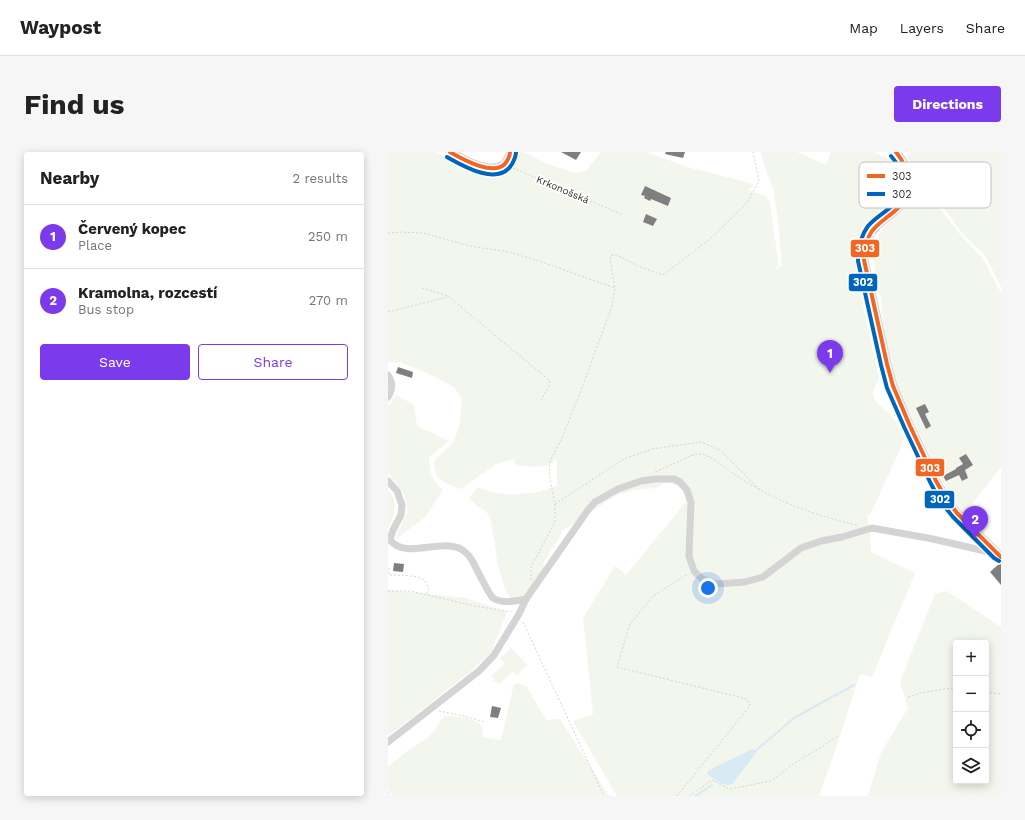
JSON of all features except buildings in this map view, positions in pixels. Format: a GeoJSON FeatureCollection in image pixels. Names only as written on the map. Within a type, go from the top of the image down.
{"type":"FeatureCollection","features":[{"type":"Feature","properties":{"kind":"street"},"geometry":{"type":"LineString","coordinates":[[450,152],[466,161],[494,168],[505,164],[510,152]]}},
{"type":"Feature","properties":{"kind":"street"},"geometry":{"type":"LineString","coordinates":[[896,152],[903,162]]}},
{"type":"Feature","properties":{"kind":"street"},"geometry":{"type":"LineString","coordinates":[[899,208],[875,229],[868,238],[865,247],[864,260],[887,364],[910,426],[936,481],[946,498],[957,513],[1000,555]]}},
{"type":"Feature","properties":{"kind":"street"},"geometry":{"type":"LineString","coordinates":[[388,375],[391,379],[392,390],[388,397]]}},
{"type":"Feature","properties":{"kind":"street"},"geometry":{"type":"LineString","coordinates":[[388,742],[479,671],[494,655],[519,614],[526,599],[595,502],[618,489],[641,481],[674,479],[680,482],[687,490],[691,502],[689,556],[694,571],[702,579],[718,584],[745,582],[764,577],[801,548],[821,541],[842,537],[872,528],[933,539],[1000,555]]}},
{"type":"Feature","properties":{"kind":"street"},"geometry":{"type":"LineString","coordinates":[[388,481],[397,491],[402,505],[401,515],[393,530],[390,540],[393,544],[401,548],[413,549],[444,545],[454,546],[467,554],[493,598],[514,602],[526,599]]}},
{"type":"Feature","properties":{"kind":"path"},"geometry":{"type":"LineString","coordinates":[[532,590],[530,578],[531,568],[554,522],[555,504],[549,473],[550,461],[561,440],[579,396],[612,306],[615,288],[610,260],[612,255],[617,255],[638,266],[663,275],[710,239],[747,203],[759,181],[753,152]]}},
{"type":"Feature","properties":{"kind":"path","name":"Krkonošská"},"geometry":{"type":"LineString","coordinates":[[505,164],[621,214]]}},
{"type":"Feature","properties":{"kind":"path"},"geometry":{"type":"LineString","coordinates":[[388,233],[401,232],[423,234],[470,246],[509,252],[615,288]]}},
{"type":"Feature","properties":{"kind":"path"},"geometry":{"type":"LineString","coordinates":[[422,288],[448,296],[550,381],[549,386],[541,400]]}},
{"type":"Feature","properties":{"kind":"path"},"geometry":{"type":"LineString","coordinates":[[388,312],[448,296]]}},
{"type":"Feature","properties":{"kind":"path"},"geometry":{"type":"LineString","coordinates":[[555,504],[624,459],[652,448],[702,442],[720,450],[762,492]]}},
{"type":"Feature","properties":{"kind":"path"},"geometry":{"type":"LineString","coordinates":[[654,472],[688,457],[701,454],[710,457],[762,492],[791,505],[834,520],[857,525]]}},
{"type":"Feature","properties":{"kind":"path"},"geometry":{"type":"LineString","coordinates":[[389,568],[389,574],[422,579],[426,583],[429,590],[426,595]]}},
{"type":"Feature","properties":{"kind":"path"},"geometry":{"type":"LineString","coordinates":[[677,796],[750,706],[747,699],[617,667],[630,624],[654,595],[694,571]]}},
{"type":"Feature","properties":{"kind":"path"},"geometry":{"type":"LineString","coordinates":[[388,591],[410,591],[475,606],[519,614],[604,796]]}},
{"type":"Feature","properties":{"kind":"path"},"geometry":{"type":"LineString","coordinates":[[908,697],[920,693],[953,688]]}},
{"type":"Feature","properties":{"kind":"path"},"geometry":{"type":"LineString","coordinates":[[989,692],[1001,694]]}},
{"type":"Feature","properties":{"kind":"path"},"geometry":{"type":"LineString","coordinates":[[433,707],[440,712],[464,716],[485,722]]}},
{"type":"Feature","properties":{"kind":"path"},"geometry":{"type":"LineString","coordinates":[[689,796],[712,780],[730,789],[771,781],[792,765],[839,736]]}},
{"type":"Feature","properties":{"kind":"path"},"geometry":{"type":"LineString","coordinates":[[388,792],[391,796]]}},
{"type":"Feature","properties":{"kind":"shaded area"},"geometry":{"type":"Polygon","coordinates":[[[388,152],[435,152],[490,176],[505,172],[516,162],[518,152],[523,152],[546,163],[574,173],[586,171],[601,152],[648,152],[687,167],[754,184],[749,190],[766,196],[770,203],[778,260],[775,273],[782,265],[778,221],[773,187],[766,171],[761,152],[797,152],[826,165],[831,152],[874,152],[894,162],[859,162],[859,208],[885,208],[863,227],[857,241],[856,256],[862,301],[879,378],[873,390],[873,396],[876,402],[890,414],[905,438],[870,515],[867,514],[871,552],[915,573],[872,677],[860,674],[819,796],[617,796],[573,721],[593,714],[583,618],[615,566],[626,575],[686,502],[684,494],[678,486],[667,482],[656,488],[634,490],[615,496],[562,531],[543,563],[545,568],[525,597],[511,600],[500,573],[490,517],[485,510],[469,499],[477,487],[495,493],[512,495],[538,492],[557,486],[557,460],[554,459],[551,464],[538,467],[515,464],[515,459],[498,463],[460,489],[445,483],[436,473],[434,461],[454,442],[460,422],[462,399],[454,387],[425,372],[402,363],[388,362],[388,152]]]}},
{"type":"Feature","properties":{"kind":"shaded area"},"geometry":{"type":"Polygon","coordinates":[[[910,152],[1001,152],[1001,287],[986,257],[962,233],[944,208],[991,208],[991,162],[911,162],[907,157],[910,152]]]}},
{"type":"Feature","properties":{"kind":"shaded area"},"geometry":{"type":"Polygon","coordinates":[[[906,208],[939,208],[959,233],[983,259],[1001,293],[1001,467],[964,514],[940,477],[898,387],[884,334],[881,298],[876,283],[873,250],[883,228],[906,208]]]}},
{"type":"Feature","properties":{"kind":"shaded area"},"geometry":{"type":"Polygon","coordinates":[[[396,395],[414,405],[417,426],[449,441],[429,457],[432,475],[443,490],[425,517],[396,539],[408,511],[404,494],[388,473],[388,407],[396,395]]]}},
{"type":"Feature","properties":{"kind":"shaded area"},"geometry":{"type":"Polygon","coordinates":[[[388,490],[394,499],[395,509],[388,528],[388,490]]]}},
{"type":"Feature","properties":{"kind":"shaded area"},"geometry":{"type":"Polygon","coordinates":[[[388,590],[466,598],[507,612],[491,652],[470,672],[388,736],[388,590]]]}},
{"type":"Feature","properties":{"kind":"shaded area"},"geometry":{"type":"Polygon","coordinates":[[[947,591],[1001,627],[1001,796],[868,796],[881,753],[908,708],[900,682],[935,594],[947,591]]]}},
{"type":"Feature","properties":{"kind":"shaded area"},"geometry":{"type":"Polygon","coordinates":[[[511,648],[526,664],[527,663],[527,665],[517,675],[513,671],[500,684],[494,682],[494,678],[491,676],[505,663],[500,658],[511,648]]]}},
{"type":"Feature","properties":{"kind":"shaded area"},"geometry":{"type":"Polygon","coordinates":[[[518,683],[527,687],[546,720],[560,719],[609,796],[393,796],[388,789],[388,767],[403,754],[429,737],[445,716],[454,716],[476,721],[482,727],[482,737],[501,740],[514,684],[518,683]]]}},
{"type":"Feature","properties":{"kind":"shaded area"},"geometry":{"type":"Polygon","coordinates":[[[753,749],[756,753],[732,784],[728,785],[720,783],[707,774],[708,771],[715,767],[753,749]]]}},
{"type":"Feature","properties":{"kind":"waterway"},"geometry":{"type":"LineString","coordinates":[[754,752],[794,718],[854,685]]}},
{"type":"Feature","properties":{"kind":"waterway"},"geometry":{"type":"LineString","coordinates":[[695,796],[712,785]]}},
{"type":"Feature","properties":{"kind":"transit line","name":"303"},"geometry":{"type":"LineString","coordinates":[[450,152],[471,163],[488,168],[502,166],[510,156],[510,152]]}},
{"type":"Feature","properties":{"kind":"transit line","name":"302"},"geometry":{"type":"LineString","coordinates":[[447,157],[471,169],[490,174],[499,174],[506,171],[512,164],[516,152]]}},
{"type":"Feature","properties":{"kind":"transit line","name":"303"},"geometry":{"type":"LineString","coordinates":[[896,152],[902,162]]}},
{"type":"Feature","properties":{"kind":"transit line","name":"302"},"geometry":{"type":"LineString","coordinates":[[891,156],[896,162]]}},
{"type":"Feature","properties":{"kind":"transit line","name":"302"},"geometry":{"type":"LineString","coordinates":[[889,208],[865,230],[858,252],[858,261],[887,388],[931,484],[941,502],[953,517],[994,558],[999,561]]}},
{"type":"Feature","properties":{"kind":"transit line","name":"303"},"geometry":{"type":"LineString","coordinates":[[898,208],[872,231],[867,241],[864,256],[893,386],[936,481],[946,498],[957,513],[1001,557]]}},
{"type":"Feature","properties":{"kind":"place","name":"Červený kopec"},"geometry":{"type":"Point","coordinates":[830,373]}},
{"type":"Feature","properties":{"kind":"place","name":"Kramolna, rozcestí"},"geometry":{"type":"Point","coordinates":[975,539]}}]}
